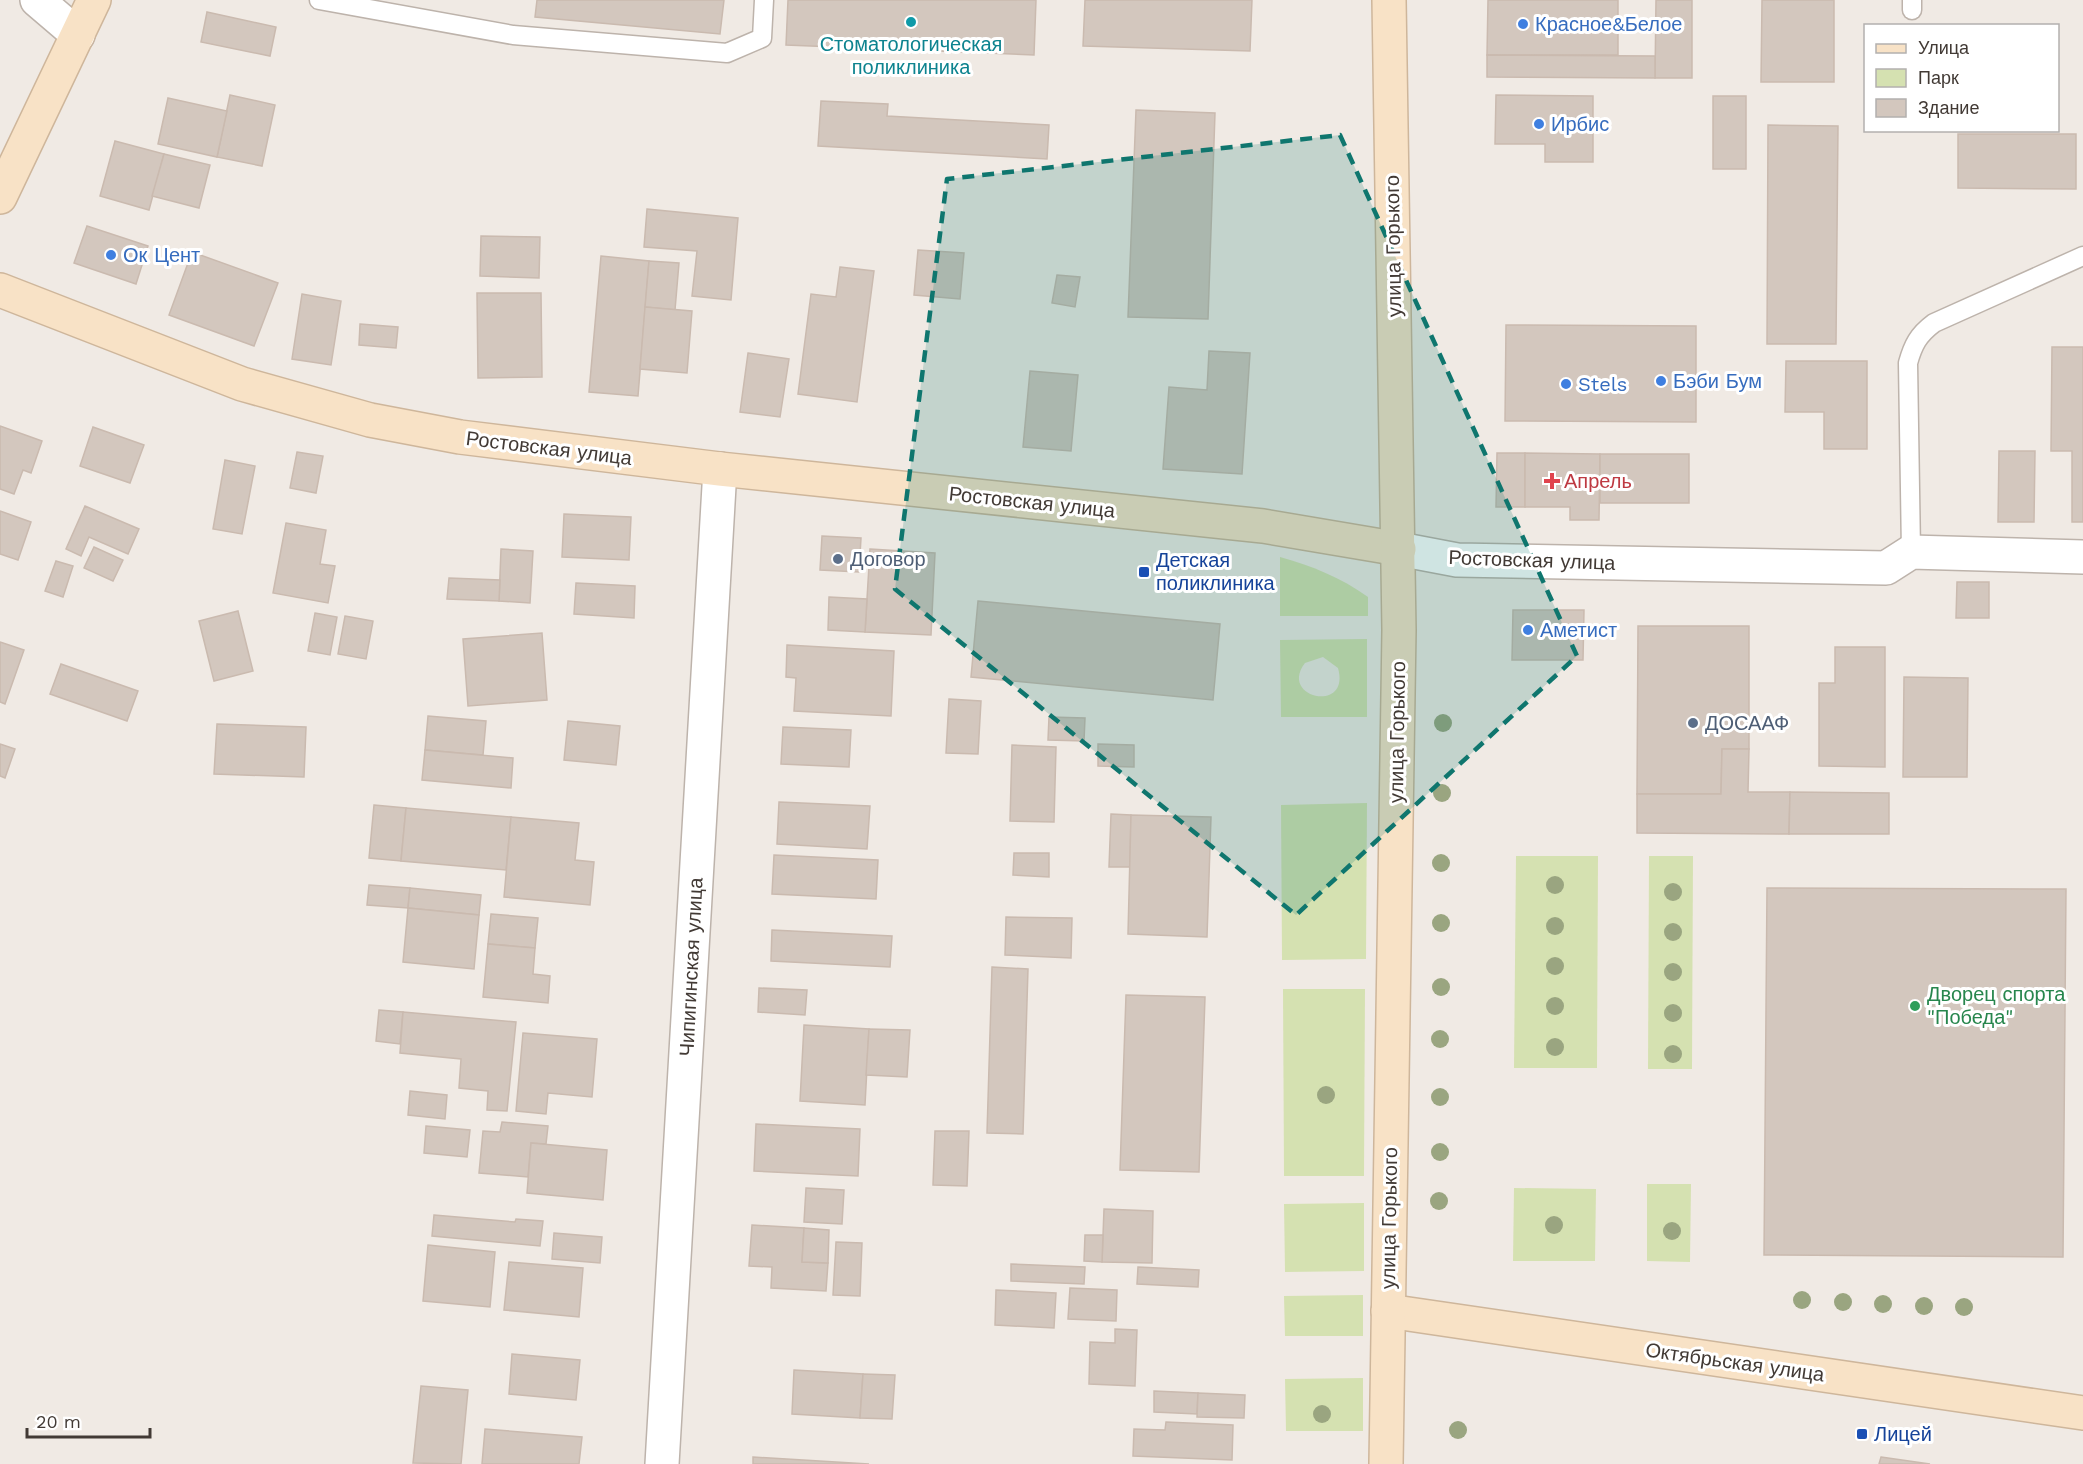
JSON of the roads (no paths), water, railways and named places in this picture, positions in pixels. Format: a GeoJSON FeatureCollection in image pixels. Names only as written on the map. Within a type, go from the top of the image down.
{"type":"FeatureCollection","features":[{"type":"Feature","properties":{"kind":"street"},"geometry":{"type":"LineString","coordinates":[[37,0],[78,34]]}},
{"type":"Feature","properties":{"kind":"street"},"geometry":{"type":"LineString","coordinates":[[0,197],[94,0]]}},
{"type":"Feature","properties":{"kind":"street","name":"улица Горького"},"geometry":{"type":"LineString","coordinates":[[1386,1464],[1399,549],[1389,0]]}},
{"type":"Feature","properties":{"kind":"street","name":"Ростовская улица"},"geometry":{"type":"LineString","coordinates":[[0,290],[242,384],[370,420],[460,437],[720,469],[1263,526],[1457,560],[1886,568],[1911,552]]}},
{"type":"Feature","properties":{"kind":"street","name":"Чипигинская улица"},"geometry":{"type":"LineString","coordinates":[[662,1464],[720,469]]}},
{"type":"Feature","properties":{"kind":"street"},"geometry":{"type":"LineString","coordinates":[[1911,552],[2083,556]]}},
{"type":"Feature","properties":{"kind":"street","name":"Октябрьская улица"},"geometry":{"type":"LineString","coordinates":[[1388,1311],[2083,1413]]}},
{"type":"Feature","properties":{"kind":"lane"},"geometry":{"type":"LineString","coordinates":[[319,0],[513,35],[727,53],[762,38],[764,0]]}},
{"type":"Feature","properties":{"kind":"lane"},"geometry":{"type":"LineString","coordinates":[[1911,552],[1908,363],[1917,340],[1934,323],[2083,256]]}},
{"type":"Feature","properties":{"kind":"place","name":"Стоматологическая поликлиника"},"geometry":{"type":"Point","coordinates":[911,22]}},
{"type":"Feature","properties":{"kind":"place","name":"Красное&Белое"},"geometry":{"type":"Point","coordinates":[1523,24]}},
{"type":"Feature","properties":{"kind":"place","name":"Ирбис"},"geometry":{"type":"Point","coordinates":[1539,124]}},
{"type":"Feature","properties":{"kind":"place","name":"Ок Цент"},"geometry":{"type":"Point","coordinates":[111,255]}},
{"type":"Feature","properties":{"kind":"place","name":"Бэби Бум"},"geometry":{"type":"Point","coordinates":[1661,381]}},
{"type":"Feature","properties":{"kind":"place","name":"Stels"},"geometry":{"type":"Point","coordinates":[1566,384]}},
{"type":"Feature","properties":{"kind":"place","name":"Апрель"},"geometry":{"type":"Point","coordinates":[1552,481]}},
{"type":"Feature","properties":{"kind":"place","name":"Договор"},"geometry":{"type":"Point","coordinates":[838,559]}},
{"type":"Feature","properties":{"kind":"place","name":"Детская поликлиника"},"geometry":{"type":"Point","coordinates":[1144,572]}},
{"type":"Feature","properties":{"kind":"place","name":"Аметист"},"geometry":{"type":"Point","coordinates":[1528,630]}},
{"type":"Feature","properties":{"kind":"place","name":"ДОСААФ"},"geometry":{"type":"Point","coordinates":[1693,723]}},
{"type":"Feature","properties":{"kind":"place","name":"Дворец спорта \"Победа\""},"geometry":{"type":"Point","coordinates":[1915,1006]}},
{"type":"Feature","properties":{"kind":"place","name":"Лицей"},"geometry":{"type":"Point","coordinates":[1862,1434]}}]}
